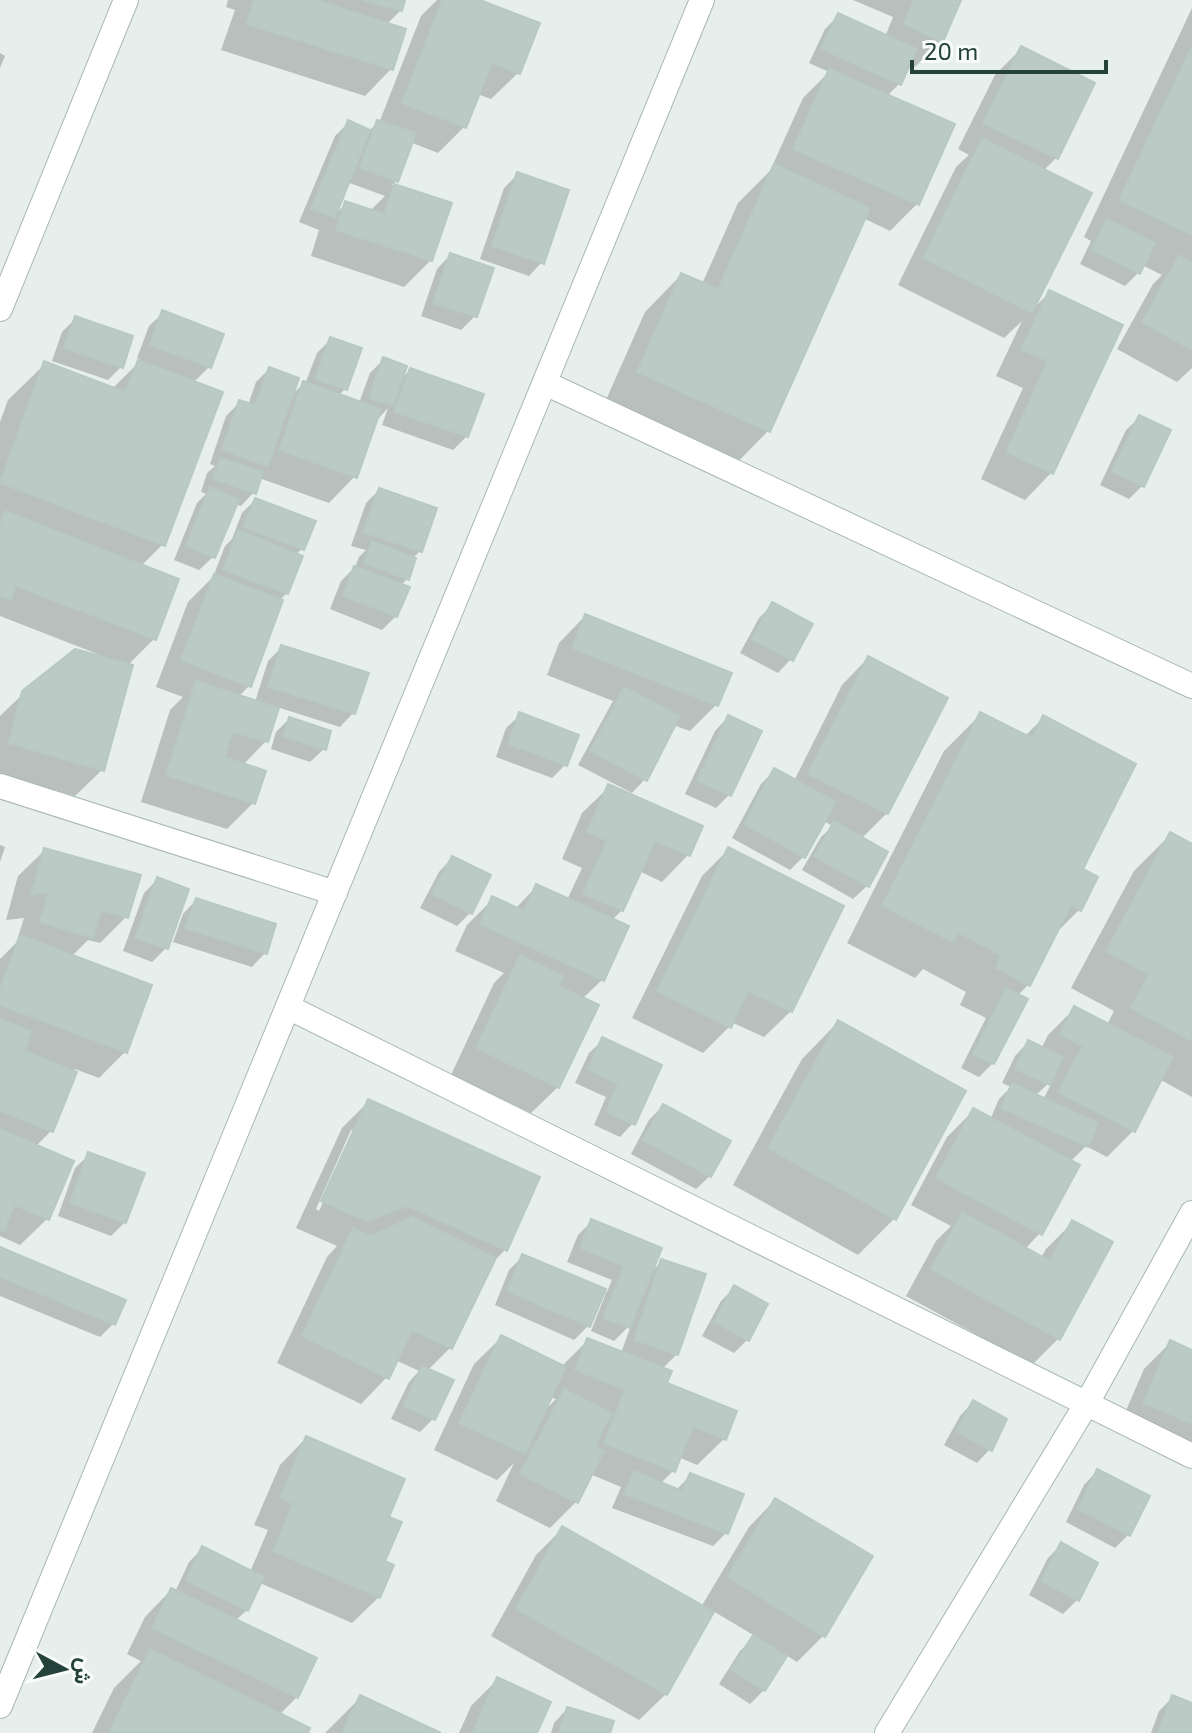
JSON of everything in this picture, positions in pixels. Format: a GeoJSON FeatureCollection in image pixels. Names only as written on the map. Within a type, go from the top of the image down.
{"type":"FeatureCollection","features":[{"type":"Feature","properties":{"kind":"street"},"geometry":{"type":"LineString","coordinates":[[0,309],[126,0]]}},
{"type":"Feature","properties":{"kind":"street"},"geometry":{"type":"LineString","coordinates":[[0,1706],[702,0]]}},
{"type":"Feature","properties":{"kind":"street"},"geometry":{"type":"LineString","coordinates":[[545,383],[1192,686]]}},
{"type":"Feature","properties":{"kind":"street"},"geometry":{"type":"LineString","coordinates":[[0,786],[335,893]]}},
{"type":"Feature","properties":{"kind":"street"},"geometry":{"type":"LineString","coordinates":[[288,1007],[1192,1456]]}},
{"type":"Feature","properties":{"kind":"street"},"geometry":{"type":"LineString","coordinates":[[887,1733],[1087,1403],[1192,1213]]}},
{"type":"Feature","properties":{"kind":"building"},"geometry":{"type":"Polygon","coordinates":[[[254,0],[316,0],[406,29],[393,70],[246,24],[254,0]]]}},
{"type":"Feature","properties":{"kind":"building"},"geometry":{"type":"Polygon","coordinates":[[[363,0],[405,0],[402,11],[363,0]]]}},
{"type":"Feature","properties":{"kind":"building"},"geometry":{"type":"Polygon","coordinates":[[[442,0],[480,0],[540,23],[520,74],[492,63],[466,128],[402,103],[442,0]]]}},
{"type":"Feature","properties":{"kind":"building"},"geometry":{"type":"Polygon","coordinates":[[[914,0],[961,0],[943,42],[904,24],[914,0]]]}},
{"type":"Feature","properties":{"kind":"building"},"geometry":{"type":"Polygon","coordinates":[[[838,13],[917,49],[901,85],[821,49],[838,13]]]}},
{"type":"Feature","properties":{"kind":"building"},"geometry":{"type":"Polygon","coordinates":[[[1021,46],[1095,83],[1058,159],[983,123],[1021,46]]]}},
{"type":"Feature","properties":{"kind":"building"},"geometry":{"type":"Polygon","coordinates":[[[1192,46],[1192,235],[1119,200],[1192,46]]]}},
{"type":"Feature","properties":{"kind":"building"},"geometry":{"type":"Polygon","coordinates":[[[829,69],[955,124],[919,205],[793,149],[829,69]]]}},
{"type":"Feature","properties":{"kind":"building"},"geometry":{"type":"Polygon","coordinates":[[[348,120],[370,130],[335,218],[311,209],[348,120]]]}},
{"type":"Feature","properties":{"kind":"building"},"geometry":{"type":"Polygon","coordinates":[[[377,120],[416,133],[398,182],[360,168],[377,120]]]}},
{"type":"Feature","properties":{"kind":"building"},"geometry":{"type":"Polygon","coordinates":[[[982,138],[1092,193],[1032,313],[923,258],[982,138]]]}},
{"type":"Feature","properties":{"kind":"building"},"geometry":{"type":"Polygon","coordinates":[[[774,164],[870,208],[770,432],[637,372],[681,273],[718,289],[774,164]]]}},
{"type":"Feature","properties":{"kind":"building"},"geometry":{"type":"Polygon","coordinates":[[[517,172],[569,190],[544,264],[492,246],[517,172]]]}},
{"type":"Feature","properties":{"kind":"building"},"geometry":{"type":"Polygon","coordinates":[[[394,184],[452,203],[432,261],[336,230],[345,201],[384,214],[394,184]]]}},
{"type":"Feature","properties":{"kind":"building"},"geometry":{"type":"Polygon","coordinates":[[[1107,219],[1155,243],[1140,274],[1092,250],[1107,219]]]}},
{"type":"Feature","properties":{"kind":"building"},"geometry":{"type":"Polygon","coordinates":[[[450,253],[494,268],[477,317],[433,303],[450,253]]]}},
{"type":"Feature","properties":{"kind":"building"},"geometry":{"type":"Polygon","coordinates":[[[1179,255],[1192,263],[1192,350],[1142,322],[1179,255]]]}},
{"type":"Feature","properties":{"kind":"building"},"geometry":{"type":"Polygon","coordinates":[[[1049,290],[1123,325],[1053,474],[1006,452],[1048,361],[1021,350],[1049,290]]]}},
{"type":"Feature","properties":{"kind":"building"},"geometry":{"type":"Polygon","coordinates":[[[162,310],[224,334],[211,368],[150,345],[162,310]]]}},
{"type":"Feature","properties":{"kind":"building"},"geometry":{"type":"Polygon","coordinates":[[[75,316],[133,336],[123,368],[64,348],[75,316]]]}},
{"type":"Feature","properties":{"kind":"building"},"geometry":{"type":"Polygon","coordinates":[[[330,337],[362,348],[347,390],[315,379],[330,337]]]}},
{"type":"Feature","properties":{"kind":"building"},"geometry":{"type":"Polygon","coordinates":[[[383,357],[407,366],[393,406],[369,398],[383,357]]]}},
{"type":"Feature","properties":{"kind":"building"},"geometry":{"type":"Polygon","coordinates":[[[138,360],[223,392],[165,546],[0,483],[44,361],[125,392],[138,360]]]}},
{"type":"Feature","properties":{"kind":"building"},"geometry":{"type":"Polygon","coordinates":[[[269,367],[299,378],[268,466],[222,450],[239,400],[255,405],[269,367]]]}},
{"type":"Feature","properties":{"kind":"building"},"geometry":{"type":"Polygon","coordinates":[[[410,368],[484,394],[468,437],[394,412],[410,368]]]}},
{"type":"Feature","properties":{"kind":"building"},"geometry":{"type":"Polygon","coordinates":[[[303,381],[381,409],[357,478],[279,450],[303,381]]]}},
{"type":"Feature","properties":{"kind":"building"},"geometry":{"type":"Polygon","coordinates":[[[1139,415],[1171,430],[1144,487],[1112,471],[1139,415]]]}},
{"type":"Feature","properties":{"kind":"building"},"geometry":{"type":"Polygon","coordinates":[[[220,458],[263,472],[256,494],[213,479],[220,458]]]}},
{"type":"Feature","properties":{"kind":"building"},"geometry":{"type":"Polygon","coordinates":[[[210,487],[239,500],[215,558],[186,546],[210,487]]]}},
{"type":"Feature","properties":{"kind":"building"},"geometry":{"type":"Polygon","coordinates":[[[379,488],[437,508],[422,552],[363,532],[379,488]]]}},
{"type":"Feature","properties":{"kind":"building"},"geometry":{"type":"Polygon","coordinates":[[[255,498],[316,521],[304,550],[243,527],[255,498]]]}},
{"type":"Feature","properties":{"kind":"building"},"geometry":{"type":"Polygon","coordinates":[[[5,511],[179,579],[156,640],[16,586],[11,600],[0,596],[0,525],[5,511]]]}},
{"type":"Feature","properties":{"kind":"building"},"geometry":{"type":"Polygon","coordinates":[[[238,530],[303,556],[288,594],[223,570],[238,530]]]}},
{"type":"Feature","properties":{"kind":"building"},"geometry":{"type":"Polygon","coordinates":[[[372,541],[416,558],[409,580],[364,563],[372,541]]]}},
{"type":"Feature","properties":{"kind":"building"},"geometry":{"type":"Polygon","coordinates":[[[354,566],[410,587],[397,617],[343,596],[354,566]]]}},
{"type":"Feature","properties":{"kind":"building"},"geometry":{"type":"Polygon","coordinates":[[[214,574],[283,600],[251,687],[181,660],[214,574]]]}},
{"type":"Feature","properties":{"kind":"building"},"geometry":{"type":"Polygon","coordinates":[[[772,602],[813,624],[793,661],[752,639],[772,602]]]}},
{"type":"Feature","properties":{"kind":"building"},"geometry":{"type":"Polygon","coordinates":[[[585,614],[732,673],[718,706],[572,648],[585,614]]]}},
{"type":"Feature","properties":{"kind":"building"},"geometry":{"type":"Polygon","coordinates":[[[281,645],[369,673],[355,714],[268,687],[281,645]]]}},
{"type":"Feature","properties":{"kind":"building"},"geometry":{"type":"Polygon","coordinates":[[[75,649],[133,665],[104,771],[9,743],[22,691],[75,649]]]}},
{"type":"Feature","properties":{"kind":"building"},"geometry":{"type":"Polygon","coordinates":[[[868,656],[948,698],[888,814],[808,774],[868,656]]]}},
{"type":"Feature","properties":{"kind":"building"},"geometry":{"type":"Polygon","coordinates":[[[196,681],[279,708],[268,742],[232,732],[225,757],[266,771],[255,804],[166,775],[196,681]]]}},
{"type":"Feature","properties":{"kind":"building"},"geometry":{"type":"Polygon","coordinates":[[[624,687],[680,716],[647,781],[590,751],[624,687]]]}},
{"type":"Feature","properties":{"kind":"building"},"geometry":{"type":"Polygon","coordinates":[[[519,712],[579,735],[567,766],[508,744],[519,712]]]}},
{"type":"Feature","properties":{"kind":"building"},"geometry":{"type":"Polygon","coordinates":[[[980,712],[1032,738],[1043,715],[1136,764],[1083,869],[1098,877],[1081,911],[1071,905],[1030,986],[996,968],[1001,955],[959,933],[953,942],[882,906],[980,712]]]}},
{"type":"Feature","properties":{"kind":"building"},"geometry":{"type":"Polygon","coordinates":[[[728,715],[762,731],[731,796],[697,780],[728,715]]]}},
{"type":"Feature","properties":{"kind":"building"},"geometry":{"type":"Polygon","coordinates":[[[289,717],[331,731],[326,750],[283,736],[289,717]]]}},
{"type":"Feature","properties":{"kind":"building"},"geometry":{"type":"Polygon","coordinates":[[[774,768],[836,802],[805,858],[744,824],[774,768]]]}},
{"type":"Feature","properties":{"kind":"building"},"geometry":{"type":"Polygon","coordinates":[[[608,784],[703,826],[690,856],[655,841],[623,911],[583,894],[607,841],[587,832],[608,784]]]}},
{"type":"Feature","properties":{"kind":"building"},"geometry":{"type":"Polygon","coordinates":[[[834,821],[888,852],[869,887],[814,856],[834,821]]]}},
{"type":"Feature","properties":{"kind":"building"},"geometry":{"type":"Polygon","coordinates":[[[1170,832],[1192,844],[1192,1041],[1131,1008],[1149,974],[1106,951],[1170,832]]]}},
{"type":"Feature","properties":{"kind":"building"},"geometry":{"type":"Polygon","coordinates":[[[728,847],[844,906],[792,1012],[748,991],[731,1028],[657,991],[728,847]]]}},
{"type":"Feature","properties":{"kind":"building"},"geometry":{"type":"Polygon","coordinates":[[[44,848],[141,875],[128,918],[101,910],[93,938],[40,922],[49,892],[31,895],[44,848]]]}},
{"type":"Feature","properties":{"kind":"building"},"geometry":{"type":"Polygon","coordinates":[[[452,856],[491,875],[472,914],[432,894],[452,856]]]}},
{"type":"Feature","properties":{"kind":"building"},"geometry":{"type":"Polygon","coordinates":[[[157,877],[189,889],[168,949],[135,938],[157,877]]]}},
{"type":"Feature","properties":{"kind":"building"},"geometry":{"type":"Polygon","coordinates":[[[536,884],[629,926],[604,981],[480,924],[492,896],[524,911],[536,884]]]}},
{"type":"Feature","properties":{"kind":"building"},"geometry":{"type":"Polygon","coordinates":[[[196,898],[276,924],[267,954],[185,928],[196,898]]]}},
{"type":"Feature","properties":{"kind":"building"},"geometry":{"type":"Polygon","coordinates":[[[20,935],[152,985],[127,1053],[0,1005],[0,989],[20,935]]]}},
{"type":"Feature","properties":{"kind":"building"},"geometry":{"type":"Polygon","coordinates":[[[520,955],[563,976],[559,986],[599,1005],[559,1088],[476,1048],[520,955]]]}},
{"type":"Feature","properties":{"kind":"building"},"geometry":{"type":"Polygon","coordinates":[[[1006,988],[1028,999],[994,1064],[973,1054],[1006,988]]]}},
{"type":"Feature","properties":{"kind":"building"},"geometry":{"type":"Polygon","coordinates":[[[1074,1006],[1173,1057],[1135,1132],[1058,1092],[1083,1046],[1060,1034],[1074,1006]]]}},
{"type":"Feature","properties":{"kind":"building"},"geometry":{"type":"Polygon","coordinates":[[[0,1019],[31,1031],[25,1051],[77,1072],[53,1132],[0,1111],[0,1019]]]}},
{"type":"Feature","properties":{"kind":"building"},"geometry":{"type":"Polygon","coordinates":[[[838,1020],[966,1091],[896,1220],[768,1148],[838,1020]]]}},
{"type":"Feature","properties":{"kind":"building"},"geometry":{"type":"Polygon","coordinates":[[[602,1037],[662,1065],[635,1125],[606,1112],[618,1084],[588,1069],[602,1037]]]}},
{"type":"Feature","properties":{"kind":"building"},"geometry":{"type":"Polygon","coordinates":[[[1028,1040],[1063,1057],[1050,1085],[1015,1069],[1028,1040]]]}},
{"type":"Feature","properties":{"kind":"building"},"geometry":{"type":"Polygon","coordinates":[[[1012,1083],[1098,1123],[1088,1147],[1001,1108],[1012,1083]]]}},
{"type":"Feature","properties":{"kind":"building"},"geometry":{"type":"Polygon","coordinates":[[[368,1099],[540,1177],[507,1251],[408,1206],[366,1221],[321,1201],[368,1099]]]}},
{"type":"Feature","properties":{"kind":"building"},"geometry":{"type":"Polygon","coordinates":[[[663,1104],[731,1141],[711,1177],[643,1140],[663,1104]]]}},
{"type":"Feature","properties":{"kind":"building"},"geometry":{"type":"Polygon","coordinates":[[[973,1108],[1080,1165],[1042,1235],[936,1178],[973,1108]]]}},
{"type":"Feature","properties":{"kind":"building"},"geometry":{"type":"Polygon","coordinates":[[[0,1129],[74,1161],[49,1220],[15,1205],[4,1231],[0,1230],[0,1129]]]}},
{"type":"Feature","properties":{"kind":"building"},"geometry":{"type":"Polygon","coordinates":[[[88,1152],[145,1173],[126,1223],[70,1203],[88,1152]]]}},
{"type":"Feature","properties":{"kind":"building"},"geometry":{"type":"Polygon","coordinates":[[[962,1212],[1050,1261],[1072,1220],[1113,1242],[1060,1340],[931,1269],[962,1212]]]}},
{"type":"Feature","properties":{"kind":"building"},"geometry":{"type":"Polygon","coordinates":[[[412,1217],[496,1258],[452,1349],[412,1330],[389,1379],[302,1336],[353,1228],[371,1236],[412,1217]]]}},
{"type":"Feature","properties":{"kind":"building"},"geometry":{"type":"Polygon","coordinates":[[[591,1219],[662,1248],[630,1328],[603,1318],[624,1266],[580,1248],[591,1219]]]}},
{"type":"Feature","properties":{"kind":"building"},"geometry":{"type":"Polygon","coordinates":[[[0,1247],[126,1300],[115,1325],[0,1277],[0,1247]]]}},
{"type":"Feature","properties":{"kind":"building"},"geometry":{"type":"Polygon","coordinates":[[[522,1254],[606,1289],[590,1327],[507,1291],[522,1254]]]}},
{"type":"Feature","properties":{"kind":"building"},"geometry":{"type":"Polygon","coordinates":[[[661,1259],[706,1274],[678,1355],[634,1340],[661,1259]]]}},
{"type":"Feature","properties":{"kind":"building"},"geometry":{"type":"Polygon","coordinates":[[[734,1285],[768,1304],[749,1341],[714,1322],[734,1285]]]}},
{"type":"Feature","properties":{"kind":"building"},"geometry":{"type":"Polygon","coordinates":[[[501,1335],[566,1367],[525,1454],[459,1423],[501,1335]]]}},
{"type":"Feature","properties":{"kind":"building"},"geometry":{"type":"Polygon","coordinates":[[[587,1338],[672,1371],[667,1383],[737,1411],[726,1440],[693,1426],[675,1472],[604,1443],[625,1390],[575,1370],[587,1338]]]}},
{"type":"Feature","properties":{"kind":"building"},"geometry":{"type":"Polygon","coordinates":[[[1170,1340],[1192,1350],[1192,1424],[1143,1403],[1170,1340]]]}},
{"type":"Feature","properties":{"kind":"building"},"geometry":{"type":"Polygon","coordinates":[[[422,1366],[454,1380],[435,1420],[403,1406],[422,1366]]]}},
{"type":"Feature","properties":{"kind":"building"},"geometry":{"type":"Polygon","coordinates":[[[564,1389],[612,1413],[595,1446],[604,1451],[578,1503],[520,1474],[564,1389]]]}},
{"type":"Feature","properties":{"kind":"building"},"geometry":{"type":"Polygon","coordinates":[[[973,1400],[1007,1419],[992,1451],[956,1431],[973,1400]]]}},
{"type":"Feature","properties":{"kind":"building"},"geometry":{"type":"Polygon","coordinates":[[[306,1436],[405,1479],[389,1517],[402,1522],[385,1561],[394,1565],[380,1598],[273,1551],[293,1504],[280,1498],[306,1436]]]}},
{"type":"Feature","properties":{"kind":"building"},"geometry":{"type":"Polygon","coordinates":[[[1097,1469],[1150,1496],[1130,1536],[1078,1509],[1097,1469]]]}},
{"type":"Feature","properties":{"kind":"building"},"geometry":{"type":"Polygon","coordinates":[[[634,1471],[682,1491],[690,1473],[744,1494],[728,1534],[624,1494],[634,1471]]]}},
{"type":"Feature","properties":{"kind":"building"},"geometry":{"type":"Polygon","coordinates":[[[775,1498],[873,1556],[825,1637],[727,1577],[775,1498]]]}},
{"type":"Feature","properties":{"kind":"building"},"geometry":{"type":"Polygon","coordinates":[[[562,1526],[714,1612],[667,1695],[516,1609],[562,1526]]]}},
{"type":"Feature","properties":{"kind":"building"},"geometry":{"type":"Polygon","coordinates":[[[1061,1542],[1098,1563],[1079,1601],[1041,1581],[1061,1542]]]}},
{"type":"Feature","properties":{"kind":"building"},"geometry":{"type":"Polygon","coordinates":[[[202,1546],[264,1577],[248,1611],[186,1580],[202,1546]]]}},
{"type":"Feature","properties":{"kind":"building"},"geometry":{"type":"Polygon","coordinates":[[[171,1588],[317,1658],[298,1698],[152,1628],[171,1588]]]}},
{"type":"Feature","properties":{"kind":"building"},"geometry":{"type":"Polygon","coordinates":[[[753,1635],[787,1656],[765,1691],[731,1670],[753,1635]]]}},
{"type":"Feature","properties":{"kind":"building"},"geometry":{"type":"Polygon","coordinates":[[[150,1649],[310,1728],[308,1733],[109,1733],[150,1649]]]}},
{"type":"Feature","properties":{"kind":"building"},"geometry":{"type":"Polygon","coordinates":[[[497,1677],[551,1702],[537,1733],[472,1733],[497,1677]]]}},
{"type":"Feature","properties":{"kind":"building"},"geometry":{"type":"Polygon","coordinates":[[[360,1695],[441,1733],[342,1733],[360,1695]]]}},
{"type":"Feature","properties":{"kind":"building"},"geometry":{"type":"Polygon","coordinates":[[[1172,1695],[1192,1703],[1192,1733],[1158,1733],[1172,1695]]]}},
{"type":"Feature","properties":{"kind":"building"},"geometry":{"type":"Polygon","coordinates":[[[567,1707],[614,1721],[610,1733],[559,1733],[567,1707]]]}}]}
